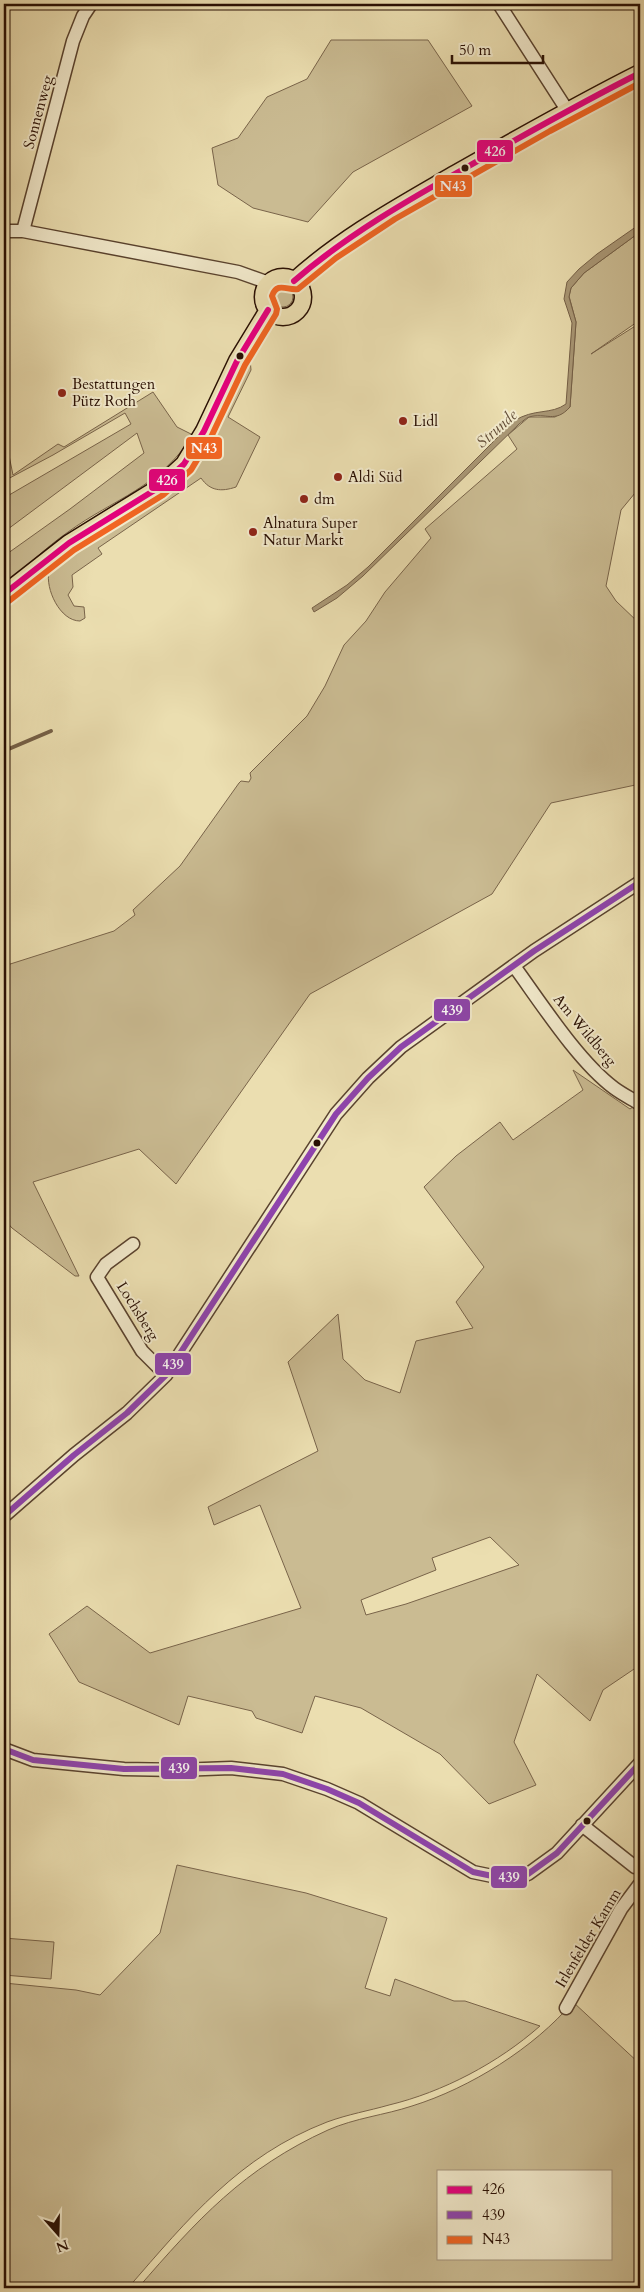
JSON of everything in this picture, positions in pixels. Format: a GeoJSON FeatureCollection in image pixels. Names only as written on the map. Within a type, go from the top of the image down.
{"type":"FeatureCollection","features":[{"type":"Feature","properties":{"kind":"main road"},"geometry":{"type":"LineString","coordinates":[[294,281],[309,267],[354,235],[427,190],[567,110],[640,73]]}},
{"type":"Feature","properties":{"kind":"main road"},"geometry":{"type":"LineString","coordinates":[[283,277],[294,281],[301,289],[303,297],[297,312],[282,317],[268,310],[263,297],[269,283],[283,277]]}},
{"type":"Feature","properties":{"kind":"main road"},"geometry":{"type":"LineString","coordinates":[[4,594],[69,543],[123,511],[176,473],[193,452],[237,361],[268,310]]}},
{"type":"Feature","properties":{"kind":"street","name":"Sonnenweg"},"geometry":{"type":"LineString","coordinates":[[23,231],[73,40],[83,16],[91,4]]}},
{"type":"Feature","properties":{"kind":"street"},"geometry":{"type":"LineString","coordinates":[[499,4],[567,110]]}},
{"type":"Feature","properties":{"kind":"street"},"geometry":{"type":"LineString","coordinates":[[4,231],[23,231],[238,272],[269,283]]}},
{"type":"Feature","properties":{"kind":"street"},"geometry":{"type":"LineString","coordinates":[[4,1516],[68,1460],[127,1413],[166,1375],[336,1114],[368,1078],[401,1047],[514,966],[640,882]]}},
{"type":"Feature","properties":{"kind":"street","name":"Am Wildberg"},"geometry":{"type":"LineString","coordinates":[[514,966],[547,1012],[592,1068],[614,1087],[640,1104]]}},
{"type":"Feature","properties":{"kind":"street","name":"Lochsberg"},"geometry":{"type":"LineString","coordinates":[[133,1244],[106,1264],[97,1277],[142,1350],[166,1375]]}},
{"type":"Feature","properties":{"kind":"street"},"geometry":{"type":"LineString","coordinates":[[4,1749],[33,1760],[124,1769],[178,1770],[231,1768],[283,1774],[359,1802],[473,1872],[502,1878],[528,1874],[557,1852],[640,1763]]}},
{"type":"Feature","properties":{"kind":"street"},"geometry":{"type":"LineString","coordinates":[[582,1824],[638,1866],[635,1880],[640,1885]]}},
{"type":"Feature","properties":{"kind":"street","name":"Irlenfelder Kamm"},"geometry":{"type":"LineString","coordinates":[[566,2008],[622,1909],[640,1885]]}},
{"type":"Feature","properties":{"kind":"shaded area"},"geometry":{"type":"Polygon","coordinates":[[[331,40],[428,40],[472,106],[353,172],[308,222],[253,208],[218,185],[212,148],[238,138],[267,97],[307,79],[331,40]]]}},
{"type":"Feature","properties":{"kind":"shaded area"},"geometry":{"type":"Polygon","coordinates":[[[640,224],[640,232],[584,273],[571,288],[569,297],[576,322],[570,407],[560,415],[529,417],[519,424],[363,576],[337,598],[314,612],[312,608],[347,585],[368,567],[514,421],[528,414],[554,409],[566,404],[572,323],[564,299],[567,282],[597,254],[640,224]]]}},
{"type":"Feature","properties":{"kind":"shaded area"},"geometry":{"type":"Polygon","coordinates":[[[640,232],[640,320],[591,354],[640,323],[640,487],[621,510],[606,586],[616,601],[640,624],[640,784],[551,803],[492,894],[310,994],[176,1184],[139,1149],[33,1182],[79,1276],[75,1276],[12,1228],[4,1219],[4,966],[114,931],[135,915],[133,910],[180,866],[239,783],[241,781],[249,782],[251,778],[250,773],[307,716],[325,686],[344,645],[366,621],[385,592],[431,538],[425,529],[517,449],[508,435],[529,417],[555,417],[570,407],[576,322],[569,296],[571,288],[584,273],[640,232]]]}},
{"type":"Feature","properties":{"kind":"shaded area"},"geometry":{"type":"Polygon","coordinates":[[[283,287],[290,290],[293,297],[290,304],[283,307],[276,304],[273,297],[276,290],[283,287]]]}},
{"type":"Feature","properties":{"kind":"shaded area"},"geometry":{"type":"Polygon","coordinates":[[[250,359],[251,370],[228,417],[260,437],[236,487],[225,490],[212,488],[201,478],[98,548],[102,554],[72,575],[73,587],[68,595],[74,606],[84,607],[85,618],[80,621],[66,616],[60,610],[52,595],[48,578],[49,571],[79,546],[161,496],[192,468],[204,453],[250,359]]]}},
{"type":"Feature","properties":{"kind":"shaded area"},"geometry":{"type":"Polygon","coordinates":[[[153,392],[177,427],[193,435],[180,453],[151,480],[85,520],[60,538],[4,586],[4,556],[144,453],[137,433],[4,532],[4,498],[131,424],[125,413],[4,481],[4,431],[13,475],[58,444],[64,447],[153,392]]]}},
{"type":"Feature","properties":{"kind":"shaded area"},"geometry":{"type":"Polygon","coordinates":[[[573,1070],[630,1109],[640,1102],[640,1665],[603,1690],[590,1721],[537,1674],[514,1742],[536,1785],[489,1804],[440,1754],[361,1708],[315,1696],[302,1733],[256,1718],[252,1711],[188,1696],[179,1725],[79,1682],[49,1634],[87,1606],[150,1653],[301,1608],[260,1505],[214,1525],[208,1507],[318,1451],[288,1362],[338,1314],[343,1359],[365,1380],[400,1393],[416,1341],[473,1328],[456,1302],[484,1267],[424,1187],[456,1156],[500,1122],[513,1140],[583,1090],[573,1070]],[[490,1537],[432,1558],[436,1570],[361,1600],[366,1615],[406,1604],[519,1565],[490,1537]]]}},
{"type":"Feature","properties":{"kind":"shaded area"},"geometry":{"type":"Polygon","coordinates":[[[177,1865],[306,1893],[387,1918],[365,1988],[390,1996],[395,1979],[454,2001],[465,2001],[540,2026],[488,2064],[449,2084],[409,2099],[327,2122],[296,2136],[267,2153],[241,2171],[194,2214],[128,2288],[4,2288],[4,1983],[76,1990],[100,1995],[160,1933],[177,1865]]]}},
{"type":"Feature","properties":{"kind":"shaded area"},"geometry":{"type":"Polygon","coordinates":[[[4,1938],[54,1942],[51,1979],[4,1975],[4,1938]]]}},
{"type":"Feature","properties":{"kind":"shaded area"},"geometry":{"type":"Polygon","coordinates":[[[573,2002],[640,2064],[640,2288],[138,2288],[202,2218],[271,2161],[298,2145],[338,2126],[412,2106],[456,2089],[500,2064],[540,2035],[573,2002]]]}},
{"type":"Feature","properties":{"kind":"waterway","name":"Strunde"},"geometry":{"type":"LineString","coordinates":[[4,751],[51,731]]}},
{"type":"Feature","properties":{"kind":"transit line","name":"426"},"geometry":{"type":"LineString","coordinates":[[294,281],[335,248],[401,205],[554,118],[640,73]]}},
{"type":"Feature","properties":{"kind":"transit line","name":"N43"},"geometry":{"type":"LineString","coordinates":[[9,601],[74,550],[163,495],[191,470],[212,435],[245,365],[276,314],[277,309],[272,296],[274,291],[280,288],[298,289],[336,258],[395,219],[550,131],[640,83]]}},
{"type":"Feature","properties":{"kind":"transit line","name":"426"},"geometry":{"type":"LineString","coordinates":[[4,594],[69,543],[158,488],[184,464],[204,431],[237,361],[268,310]]}},
{"type":"Feature","properties":{"kind":"transit line","name":"439"},"geometry":{"type":"LineString","coordinates":[[4,1516],[74,1455],[127,1413],[166,1375],[336,1114],[368,1078],[401,1047],[534,951],[640,882]]}},
{"type":"Feature","properties":{"kind":"transit line","name":"439"},"geometry":{"type":"LineString","coordinates":[[4,1749],[33,1760],[124,1769],[231,1768],[283,1774],[327,1789],[359,1803],[473,1872],[502,1878],[528,1874],[557,1853],[640,1763]]}},
{"type":"Feature","properties":{"kind":"place","name":"Bestattungen Pütz Roth"},"geometry":{"type":"Point","coordinates":[62,393]}},
{"type":"Feature","properties":{"kind":"place","name":"Lidl"},"geometry":{"type":"Point","coordinates":[403,421]}},
{"type":"Feature","properties":{"kind":"place","name":"Aldi Süd"},"geometry":{"type":"Point","coordinates":[338,477]}},
{"type":"Feature","properties":{"kind":"place","name":"dm"},"geometry":{"type":"Point","coordinates":[304,499]}},
{"type":"Feature","properties":{"kind":"place","name":"Alnatura Super Natur Markt"},"geometry":{"type":"Point","coordinates":[253,532]}}]}
